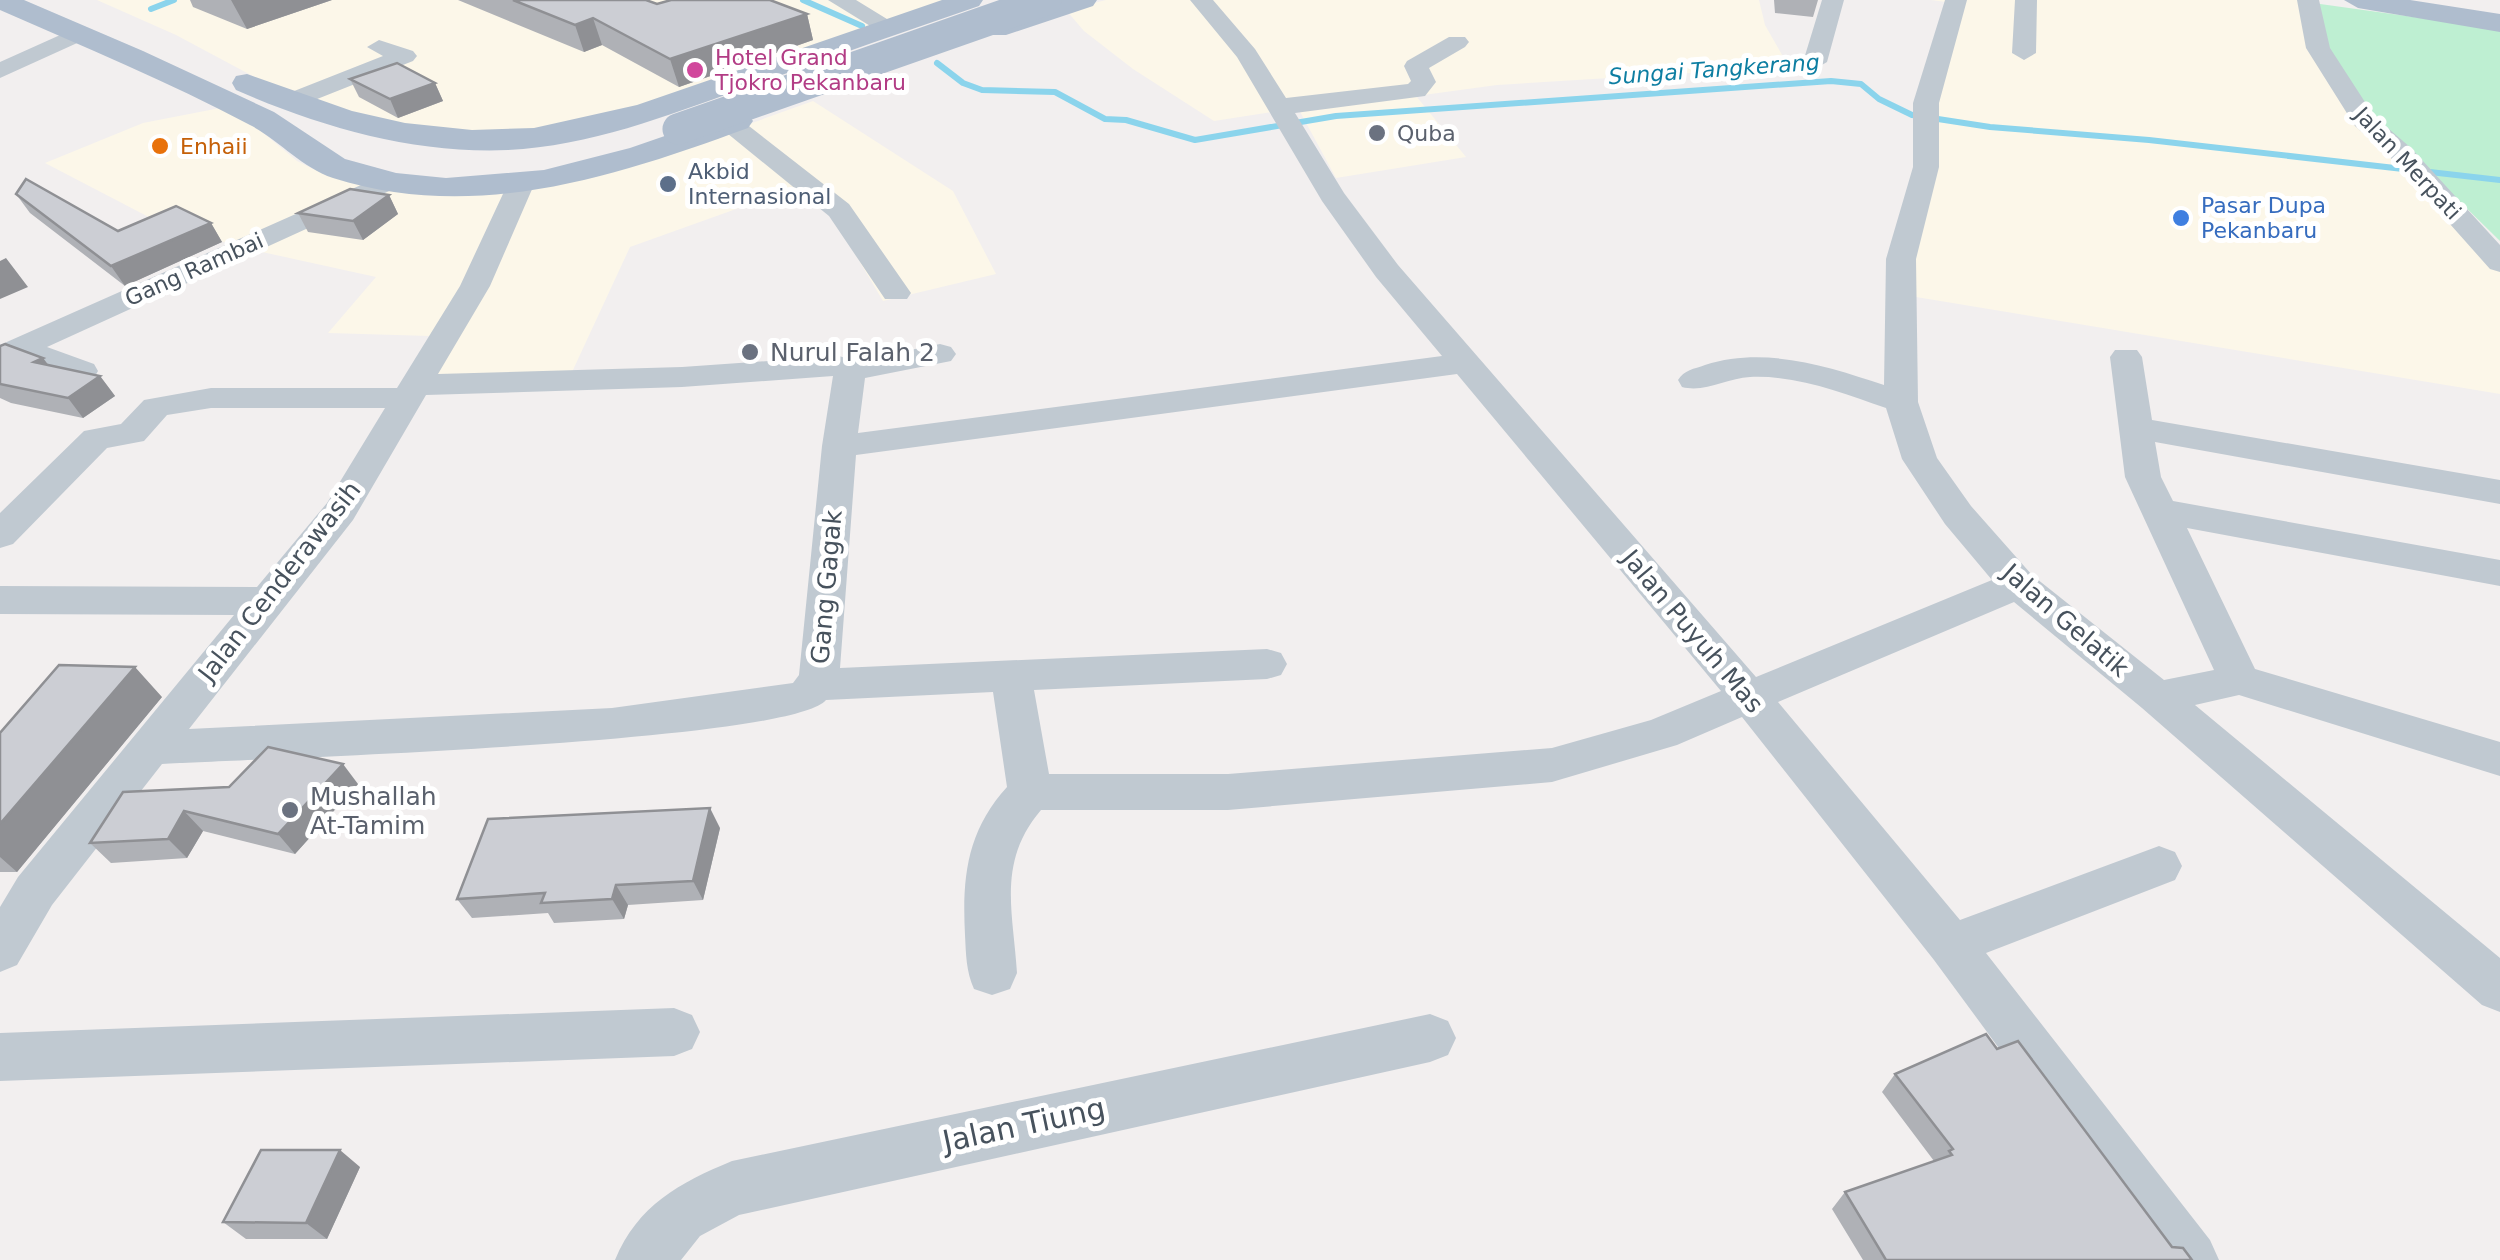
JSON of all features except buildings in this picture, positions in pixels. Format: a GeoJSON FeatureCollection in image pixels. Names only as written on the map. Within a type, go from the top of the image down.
{"type":"FeatureCollection","features":[{"type":"Feature","properties":{"kind":"main road"},"geometry":{"type":"LineString","coordinates":[[0,0],[291,115],[425,151],[492,154],[568,144],[1041,3]]}},
{"type":"Feature","properties":{"kind":"main road"},"geometry":{"type":"LineString","coordinates":[[60,0],[291,115],[340,150],[410,168],[464,171],[550,163],[642,141],[1041,3]]}},
{"type":"Feature","properties":{"kind":"main road"},"geometry":{"type":"LineString","coordinates":[[896,24],[947,0]]}},
{"type":"Feature","properties":{"kind":"main road"},"geometry":{"type":"LineString","coordinates":[[291,115],[415,135],[506,140],[538,137],[620,120],[969,0]]}},
{"type":"Feature","properties":{"kind":"main road"},"geometry":{"type":"LineString","coordinates":[[2358,0],[2500,23]]}},
{"type":"Feature","properties":{"kind":"main road"},"geometry":{"type":"LineString","coordinates":[[2432,0],[2500,10]]}},
{"type":"Feature","properties":{"kind":"main road"},"geometry":{"type":"LineString","coordinates":[[291,115],[310,156],[344,171],[429,186],[519,186],[624,161],[731,124],[886,68],[1041,3]]}},
{"type":"Feature","properties":{"kind":"main road"},"geometry":{"type":"LineString","coordinates":[[844,43],[872,42],[921,27],[944,32],[940,41],[900,56],[886,68]]}},
{"type":"Feature","properties":{"kind":"street"},"geometry":{"type":"LineString","coordinates":[[839,0],[896,24]]}},
{"type":"Feature","properties":{"kind":"street","name":"Jalan Puyuh Mas"},"geometry":{"type":"LineString","coordinates":[[1201,0],[1248,54],[1368,246],[1748,695],[1951,945],[2190,1260]]}},
{"type":"Feature","properties":{"kind":"street"},"geometry":{"type":"LineString","coordinates":[[1816,62],[1833,0]]}},
{"type":"Feature","properties":{"kind":"street","name":"Jalan Gelatik"},"geometry":{"type":"LineString","coordinates":[[1956,0],[1926,112],[1926,167],[1900,260],[1902,402],[1911,438],[1931,478],[2018,585],[2158,698],[2500,989]]}},
{"type":"Feature","properties":{"kind":"street"},"geometry":{"type":"LineString","coordinates":[[2024,53],[2026,0]]}},
{"type":"Feature","properties":{"kind":"street","name":"Jalan Merpati"},"geometry":{"type":"LineString","coordinates":[[2308,0],[2318,48],[2364,121],[2402,154],[2500,263]]}},
{"type":"Feature","properties":{"kind":"street"},"geometry":{"type":"LineString","coordinates":[[0,71],[78,34]]}},
{"type":"Feature","properties":{"kind":"street"},"geometry":{"type":"LineString","coordinates":[[1285,117],[1414,92],[1424,82],[1416,66],[1457,42]]}},
{"type":"Feature","properties":{"kind":"street"},"geometry":{"type":"LineString","coordinates":[[291,115],[406,56],[379,47]]}},
{"type":"Feature","properties":{"kind":"street"},"geometry":{"type":"LineString","coordinates":[[731,124],[839,210],[896,293]]}},
{"type":"Feature","properties":{"kind":"street","name":"Gang Rambai"},"geometry":{"type":"LineString","coordinates":[[7,351],[388,181]]}},
{"type":"Feature","properties":{"kind":"street","name":"Jalan Cenderawasih"},"geometry":{"type":"LineString","coordinates":[[0,950],[18,891],[147,748],[340,511],[475,286],[519,186]]}},
{"type":"Feature","properties":{"kind":"street"},"geometry":{"type":"LineString","coordinates":[[7,351],[82,371]]}},
{"type":"Feature","properties":{"kind":"street"},"geometry":{"type":"LineString","coordinates":[[0,535],[96,438],[132,433],[156,407],[212,398],[415,391],[617,378],[678,380],[839,366],[853,371],[940,354]]}},
{"type":"Feature","properties":{"kind":"street"},"geometry":{"type":"LineString","coordinates":[[2126,357],[2143,477],[2222,636],[2238,680]]}},
{"type":"Feature","properties":{"kind":"street"},"geometry":{"type":"LineString","coordinates":[[839,446],[1467,363]]}},
{"type":"Feature","properties":{"kind":"street"},"geometry":{"type":"LineString","coordinates":[[1694,380],[1737,367],[1774,366],[1838,380],[1902,402]]}},
{"type":"Feature","properties":{"kind":"street","name":"Gang Gagak"},"geometry":{"type":"LineString","coordinates":[[147,748],[612,724],[794,700],[816,685],[839,446],[848,377],[853,371]]}},
{"type":"Feature","properties":{"kind":"street"},"geometry":{"type":"LineString","coordinates":[[2136,428],[2500,492]]}},
{"type":"Feature","properties":{"kind":"street"},"geometry":{"type":"LineString","coordinates":[[2160,511],[2500,573]]}},
{"type":"Feature","properties":{"kind":"street"},"geometry":{"type":"LineString","coordinates":[[1030,792],[1228,792],[1552,765],[1662,733],[2018,585]]}},
{"type":"Feature","properties":{"kind":"street"},"geometry":{"type":"LineString","coordinates":[[0,600],[266,601]]}},
{"type":"Feature","properties":{"kind":"street"},"geometry":{"type":"LineString","coordinates":[[816,685],[1267,664]]}},
{"type":"Feature","properties":{"kind":"street"},"geometry":{"type":"LineString","coordinates":[[992,973],[990,868],[994,848],[1001,829],[1030,792],[1011,675]]}},
{"type":"Feature","properties":{"kind":"street"},"geometry":{"type":"LineString","coordinates":[[2158,698],[2238,680],[2500,758]]}},
{"type":"Feature","properties":{"kind":"street"},"geometry":{"type":"LineString","coordinates":[[1951,945],[2159,866]]}},
{"type":"Feature","properties":{"kind":"street"},"geometry":{"type":"LineString","coordinates":[[0,1056],[674,1032]]}},
{"type":"Feature","properties":{"kind":"street","name":"Jalan Tiung"},"geometry":{"type":"LineString","coordinates":[[644,1260],[651,1246],[680,1216],[732,1189],[1430,1038]]}},
{"type":"Feature","properties":{"kind":"shaded area"},"geometry":{"type":"Polygon","coordinates":[[[97,0],[959,0],[571,129],[453,135],[296,99],[176,35],[97,0]]]}},
{"type":"Feature","properties":{"kind":"shaded area"},"geometry":{"type":"Polygon","coordinates":[[[1106,0],[1759,0],[1765,25],[1789,67],[1497,85],[1416,96],[1466,157],[1336,178],[1298,108],[1214,121],[1133,69],[1084,31],[1066,10],[1106,0]]]}},
{"type":"Feature","properties":{"kind":"shaded area","name":"Pasar Dupa Pekanbaru"},"geometry":{"type":"Polygon","coordinates":[[[1931,0],[2311,0],[2334,71],[2388,135],[2500,248],[2500,394],[1892,293],[1946,2],[1931,0]]]}},
{"type":"Feature","properties":{"kind":"shaded area"},"geometry":{"type":"Polygon","coordinates":[[[813,101],[953,191],[996,274],[883,301],[832,215],[795,188],[630,247],[566,385],[417,387],[430,336],[328,333],[376,277],[166,226],[45,163],[143,123],[220,108],[255,126],[297,161],[313,169],[421,193],[688,146],[813,101]]]}},
{"type":"Feature","properties":{"kind":"green space"},"geometry":{"type":"Polygon","coordinates":[[[2313,3],[2500,29],[2500,241],[2392,135],[2336,71],[2313,3]]]}},
{"type":"Feature","properties":{"kind":"waterway"},"geometry":{"type":"LineString","coordinates":[[151,9],[174,0]]}},
{"type":"Feature","properties":{"kind":"waterway","name":"Sungai Tangkerang"},"geometry":{"type":"LineString","coordinates":[[803,0],[862,26]]}},
{"type":"Feature","properties":{"kind":"waterway","name":"Sungai Tangkerang"},"geometry":{"type":"LineString","coordinates":[[937,63],[963,83],[982,90],[1055,92],[1105,119],[1126,120],[1195,140],[1336,116],[1831,81],[1861,84],[1879,99],[1912,115],[1990,127],[2149,140],[2500,180]]}},
{"type":"Feature","properties":{"kind":"place","name":"Hotel Grand Tjokro Pekanbaru"},"geometry":{"type":"Point","coordinates":[695,70]}},
{"type":"Feature","properties":{"kind":"place","name":"Quba"},"geometry":{"type":"Point","coordinates":[1377,133]}},
{"type":"Feature","properties":{"kind":"place","name":"Enhaii"},"geometry":{"type":"Point","coordinates":[160,146]}},
{"type":"Feature","properties":{"kind":"place","name":"Akbid Internasional"},"geometry":{"type":"Point","coordinates":[668,184]}},
{"type":"Feature","properties":{"kind":"place","name":"Pasar Dupa Pekanbaru"},"geometry":{"type":"Point","coordinates":[2181,218]}},
{"type":"Feature","properties":{"kind":"place","name":"Nurul Falah 2"},"geometry":{"type":"Point","coordinates":[750,352]}},
{"type":"Feature","properties":{"kind":"place","name":"Mushallah At-Tamim"},"geometry":{"type":"Point","coordinates":[290,810]}}]}
